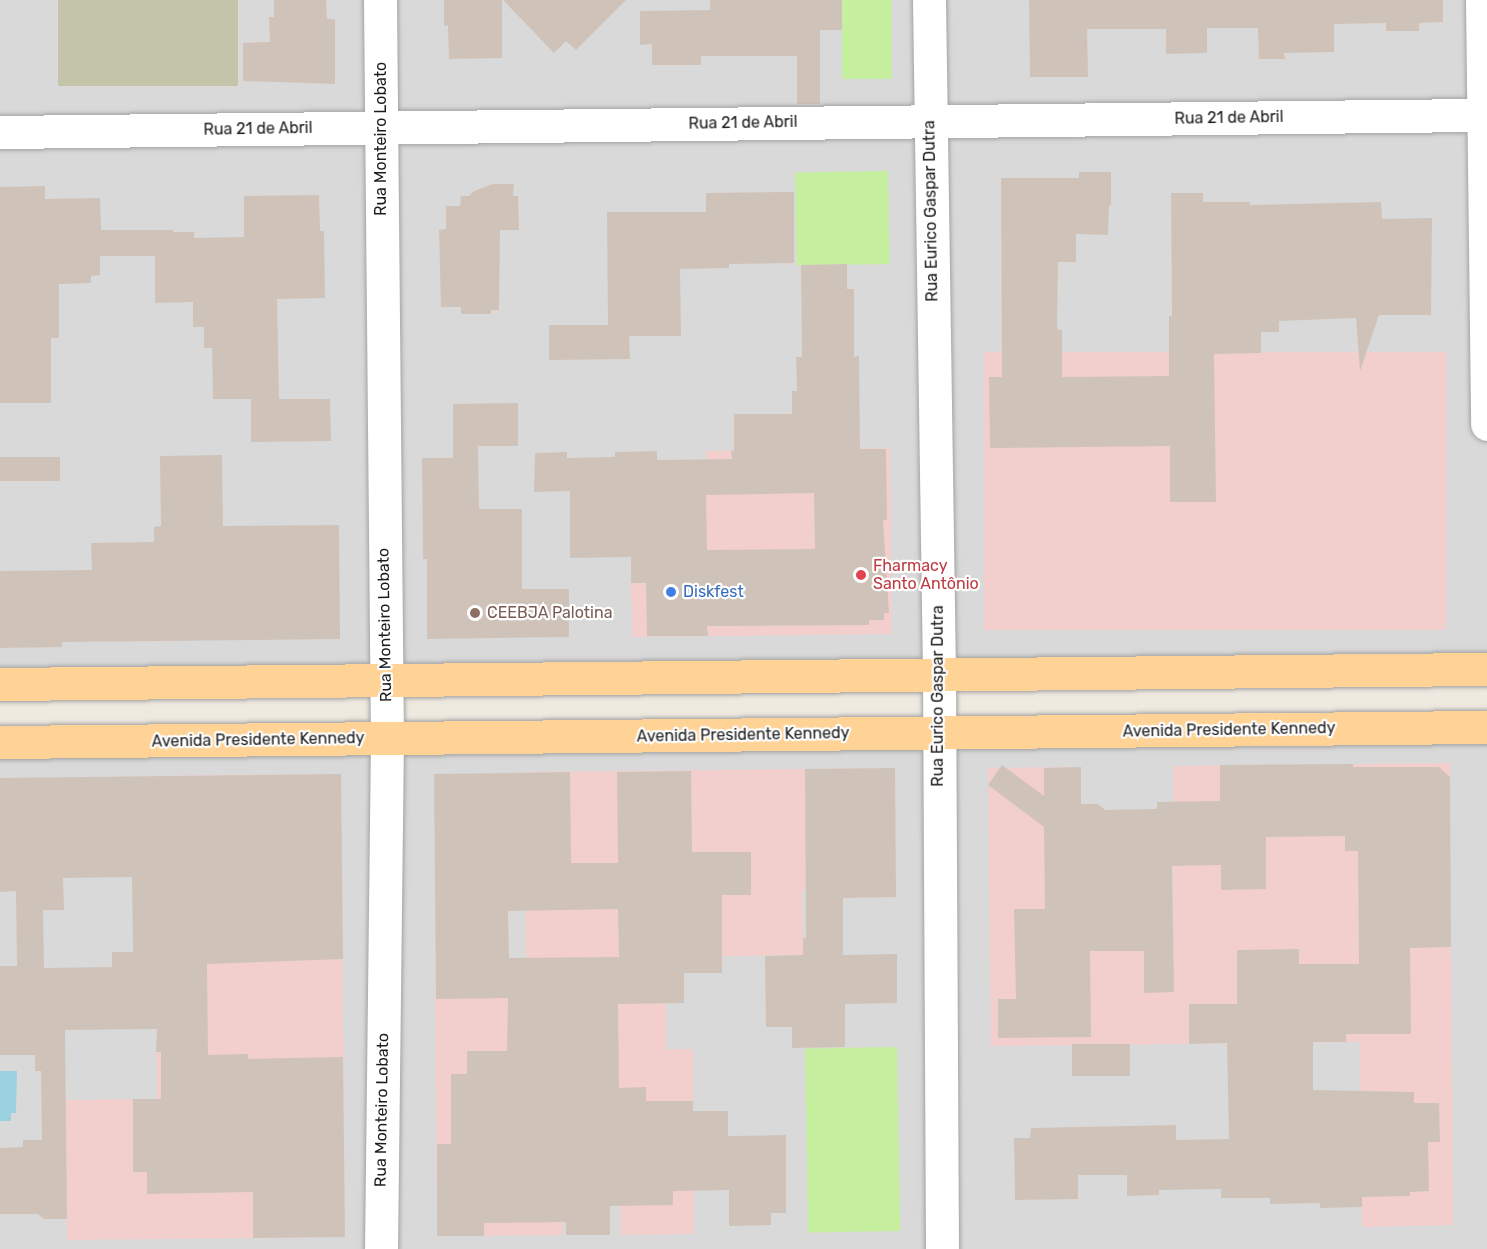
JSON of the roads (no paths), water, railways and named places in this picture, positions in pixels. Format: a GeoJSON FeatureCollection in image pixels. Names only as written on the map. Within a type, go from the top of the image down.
{"type":"FeatureCollection","features":[{"type":"Feature","properties":{"kind":"main road"},"geometry":{"type":"LineString","coordinates":[[0,684],[1487,669]]}},
{"type":"Feature","properties":{"kind":"main road","name":"Avenida Presidente Kennedy"},"geometry":{"type":"LineString","coordinates":[[0,742],[1487,728]]}},
{"type":"Feature","properties":{"kind":"street","name":"Rua Monteiro Lobato"},"geometry":{"type":"LineString","coordinates":[[380,0],[387,738],[381,1249]]}},
{"type":"Feature","properties":{"kind":"street","name":"Rua Eurico Gaspar Dutra"},"geometry":{"type":"LineString","coordinates":[[929,0],[939,674],[942,1249]]}},
{"type":"Feature","properties":{"kind":"street"},"geometry":{"type":"LineString","coordinates":[[1482,0],[1487,424]]}},
{"type":"Feature","properties":{"kind":"street","name":"Rua 21 de Abril"},"geometry":{"type":"LineString","coordinates":[[0,132],[1485,115]]}},
{"type":"Feature","properties":{"kind":"water"},"geometry":{"type":"Polygon","coordinates":[[[0,1071],[17,1071],[16,1113],[11,1113],[11,1121],[0,1121],[0,1071]]]}},
{"type":"Feature","properties":{"kind":"place","name":"Fharmacy Santo Antônio"},"geometry":{"type":"Point","coordinates":[861,575]}},
{"type":"Feature","properties":{"kind":"place","name":"Diskfest"},"geometry":{"type":"Point","coordinates":[671,592]}},
{"type":"Feature","properties":{"kind":"place","name":"CEEBJA Palotina"},"geometry":{"type":"Point","coordinates":[475,613]}}]}
